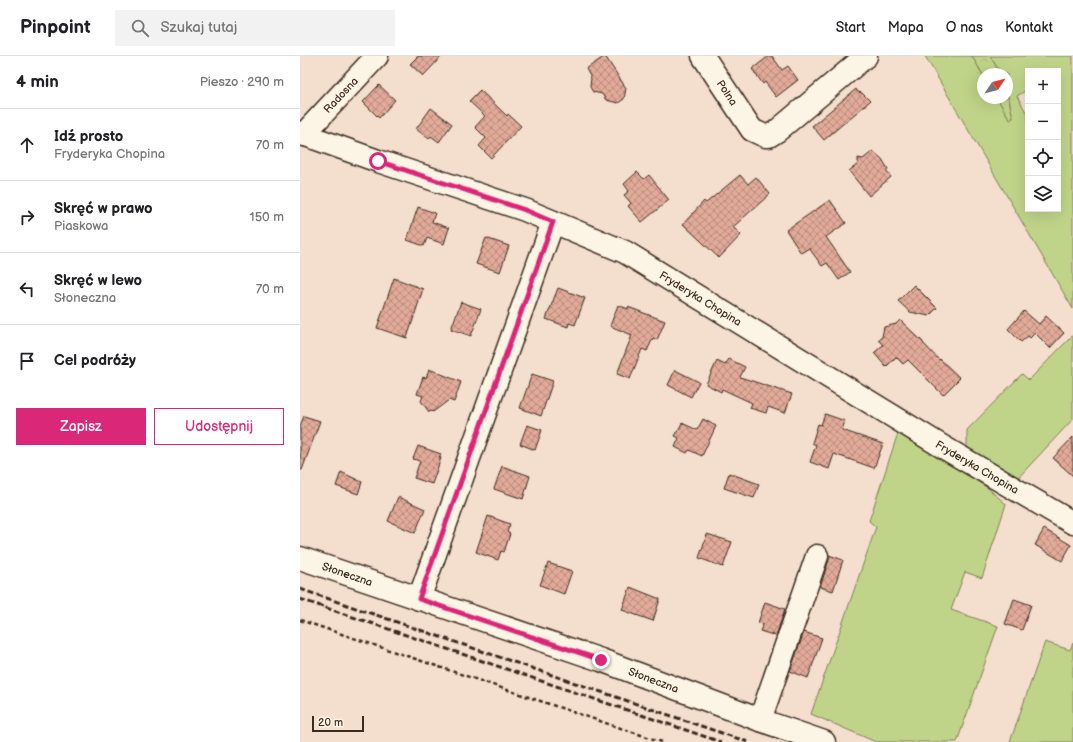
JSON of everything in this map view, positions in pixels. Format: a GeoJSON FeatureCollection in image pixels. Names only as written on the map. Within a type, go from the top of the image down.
{"type":"FeatureCollection","features":[{"type":"Feature","properties":{"kind":"street","name":"Radosna"},"geometry":{"type":"LineString","coordinates":[[302,134],[378,56]]}},
{"type":"Feature","properties":{"kind":"street","name":"Polna"},"geometry":{"type":"LineString","coordinates":[[703,56],[752,130],[765,136],[769,136],[775,132],[866,56]]}},
{"type":"Feature","properties":{"kind":"street","name":"Fryderyka Chopina"},"geometry":{"type":"LineString","coordinates":[[302,134],[525,210],[625,252],[943,447],[1073,523]]}},
{"type":"Feature","properties":{"kind":"street"},"geometry":{"type":"LineString","coordinates":[[419,599],[553,222]]}},
{"type":"Feature","properties":{"kind":"street"},"geometry":{"type":"LineString","coordinates":[[760,720],[817,556]]}},
{"type":"Feature","properties":{"kind":"street","name":"Słoneczna"},"geometry":{"type":"LineString","coordinates":[[300,558],[601,660],[760,720],[824,742]]}},
{"type":"Feature","properties":{"kind":"path"},"geometry":{"type":"LineString","coordinates":[[300,620],[662,742]]}},
{"type":"Feature","properties":{"kind":"green space"},"geometry":{"type":"Polygon","coordinates":[[[925,56],[972,56],[979,68],[977,68],[977,104],[1001,104],[1010,119],[1013,118],[1010,104],[1013,104],[1013,68],[997,68],[990,56],[1073,56],[1073,309],[925,56]]]}},
{"type":"Feature","properties":{"kind":"green space"},"geometry":{"type":"Polygon","coordinates":[[[972,56],[990,56],[997,68],[979,68],[972,56]]]}},
{"type":"Feature","properties":{"kind":"green space"},"geometry":{"type":"Polygon","coordinates":[[[1001,104],[1010,104],[1013,118],[1010,120],[1001,104]]]}},
{"type":"Feature","properties":{"kind":"green space"},"geometry":{"type":"Polygon","coordinates":[[[1073,335],[1073,419],[1017,479],[967,450],[967,430],[1022,374],[1029,380],[1073,335]]]}},
{"type":"Feature","properties":{"kind":"green space"},"geometry":{"type":"Polygon","coordinates":[[[898,433],[985,486],[1006,504],[982,578],[965,572],[951,610],[998,626],[957,742],[876,742],[811,714],[876,527],[869,521],[898,433]]]}},
{"type":"Feature","properties":{"kind":"green space"},"geometry":{"type":"Polygon","coordinates":[[[1045,642],[1070,650],[1073,643],[1073,742],[1010,742],[1045,642]]]}},
{"type":"Feature","properties":{"kind":"building"},"geometry":{"type":"Polygon","coordinates":[[[418,56],[442,56],[423,76],[410,64],[418,56]]]}},
{"type":"Feature","properties":{"kind":"building"},"geometry":{"type":"Polygon","coordinates":[[[605,56],[626,88],[624,99],[618,103],[606,100],[602,94],[593,92],[590,87],[591,78],[586,69],[605,56]]]}},
{"type":"Feature","properties":{"kind":"building"},"geometry":{"type":"Polygon","coordinates":[[[769,56],[772,56],[782,70],[788,66],[798,80],[776,97],[765,82],[763,84],[752,69],[769,56]]]}},
{"type":"Feature","properties":{"kind":"building"},"geometry":{"type":"Polygon","coordinates":[[[379,85],[395,100],[379,118],[363,102],[379,85]]]}},
{"type":"Feature","properties":{"kind":"building"},"geometry":{"type":"Polygon","coordinates":[[[856,89],[870,101],[824,140],[812,126],[856,89]]]}},
{"type":"Feature","properties":{"kind":"building"},"geometry":{"type":"Polygon","coordinates":[[[480,90],[507,116],[508,114],[521,126],[491,158],[479,146],[486,138],[475,127],[485,116],[469,101],[480,90]]]}},
{"type":"Feature","properties":{"kind":"building"},"geometry":{"type":"Polygon","coordinates":[[[431,108],[452,124],[439,142],[431,136],[429,139],[416,129],[431,108]]]}},
{"type":"Feature","properties":{"kind":"building"},"geometry":{"type":"Polygon","coordinates":[[[873,151],[882,159],[888,169],[886,171],[891,177],[869,196],[849,171],[858,164],[858,158],[863,159],[873,151]]]}},
{"type":"Feature","properties":{"kind":"building"},"geometry":{"type":"Polygon","coordinates":[[[637,172],[644,179],[649,175],[669,200],[642,222],[628,206],[631,203],[624,195],[629,191],[624,184],[637,172]]]}},
{"type":"Feature","properties":{"kind":"building"},"geometry":{"type":"Polygon","coordinates":[[[740,175],[748,184],[756,177],[770,194],[733,227],[741,235],[719,258],[683,224],[704,201],[706,203],[740,175]]]}},
{"type":"Feature","properties":{"kind":"building"},"geometry":{"type":"Polygon","coordinates":[[[830,200],[846,223],[826,237],[850,272],[839,280],[827,263],[822,266],[809,248],[801,253],[786,230],[830,200]]]}},
{"type":"Feature","properties":{"kind":"building"},"geometry":{"type":"Polygon","coordinates":[[[418,207],[435,213],[432,222],[449,228],[444,244],[427,238],[424,246],[407,240],[418,207]]]}},
{"type":"Feature","properties":{"kind":"building"},"geometry":{"type":"Polygon","coordinates":[[[486,238],[509,246],[500,272],[476,264],[486,238]]]}},
{"type":"Feature","properties":{"kind":"building"},"geometry":{"type":"Polygon","coordinates":[[[394,278],[423,289],[407,338],[377,328],[394,278]]]}},
{"type":"Feature","properties":{"kind":"building"},"geometry":{"type":"Polygon","coordinates":[[[914,285],[937,308],[929,316],[910,312],[898,301],[914,285]]]}},
{"type":"Feature","properties":{"kind":"building"},"geometry":{"type":"Polygon","coordinates":[[[558,288],[585,298],[575,325],[569,323],[568,327],[546,319],[558,288]]]}},
{"type":"Feature","properties":{"kind":"building"},"geometry":{"type":"Polygon","coordinates":[[[461,302],[481,309],[471,336],[451,329],[461,302]]]}},
{"type":"Feature","properties":{"kind":"building"},"geometry":{"type":"Polygon","coordinates":[[[618,305],[628,309],[628,307],[665,321],[657,340],[653,338],[647,351],[642,349],[630,379],[617,374],[632,335],[610,326],[618,305]]]}},
{"type":"Feature","properties":{"kind":"building"},"geometry":{"type":"Polygon","coordinates":[[[1024,311],[1039,324],[1046,316],[1064,333],[1050,348],[1035,333],[1030,338],[1028,336],[1021,342],[1008,329],[1024,311]]]}},
{"type":"Feature","properties":{"kind":"building"},"geometry":{"type":"Polygon","coordinates":[[[900,320],[939,360],[940,359],[960,378],[943,395],[908,360],[903,364],[896,357],[886,367],[874,353],[883,345],[878,340],[882,337],[884,327],[896,324],[900,320]]]}},
{"type":"Feature","properties":{"kind":"building"},"geometry":{"type":"Polygon","coordinates":[[[729,359],[745,367],[740,377],[792,394],[785,413],[768,407],[766,413],[750,408],[752,403],[722,389],[721,392],[706,384],[717,361],[725,365],[729,359]]]}},
{"type":"Feature","properties":{"kind":"building"},"geometry":{"type":"Polygon","coordinates":[[[429,369],[461,382],[454,402],[449,400],[433,412],[429,412],[421,401],[423,396],[417,394],[423,377],[426,378],[429,369]]]}},
{"type":"Feature","properties":{"kind":"building"},"geometry":{"type":"Polygon","coordinates":[[[675,370],[699,382],[691,397],[668,385],[675,370]]]}},
{"type":"Feature","properties":{"kind":"building"},"geometry":{"type":"Polygon","coordinates":[[[532,374],[553,381],[541,416],[520,408],[532,374]]]}},
{"type":"Feature","properties":{"kind":"building"},"geometry":{"type":"Polygon","coordinates":[[[825,414],[845,421],[842,430],[883,444],[874,468],[834,454],[829,469],[810,462],[816,445],[812,443],[818,424],[821,425],[825,414]]]}},
{"type":"Feature","properties":{"kind":"building"},"geometry":{"type":"Polygon","coordinates":[[[304,416],[320,421],[302,470],[300,470],[300,426],[304,416]]]}},
{"type":"Feature","properties":{"kind":"building"},"geometry":{"type":"Polygon","coordinates":[[[703,419],[716,426],[702,456],[689,450],[687,453],[675,447],[679,438],[675,436],[682,423],[697,430],[703,419]]]}},
{"type":"Feature","properties":{"kind":"building"},"geometry":{"type":"Polygon","coordinates":[[[527,425],[542,430],[535,450],[520,444],[527,425]]]}},
{"type":"Feature","properties":{"kind":"building"},"geometry":{"type":"Polygon","coordinates":[[[1073,437],[1073,476],[1053,458],[1073,437]]]}},
{"type":"Feature","properties":{"kind":"building"},"geometry":{"type":"Polygon","coordinates":[[[418,446],[441,454],[432,484],[414,478],[420,461],[413,459],[418,446]]]}},
{"type":"Feature","properties":{"kind":"building"},"geometry":{"type":"Polygon","coordinates":[[[502,466],[530,476],[523,499],[494,489],[502,466]]]}},
{"type":"Feature","properties":{"kind":"building"},"geometry":{"type":"Polygon","coordinates":[[[341,472],[362,482],[358,494],[336,486],[341,472]]]}},
{"type":"Feature","properties":{"kind":"building"},"geometry":{"type":"Polygon","coordinates":[[[729,473],[759,484],[754,498],[724,488],[729,473]]]}},
{"type":"Feature","properties":{"kind":"building"},"geometry":{"type":"Polygon","coordinates":[[[398,497],[425,509],[415,533],[388,521],[398,497]]]}},
{"type":"Feature","properties":{"kind":"building"},"geometry":{"type":"Polygon","coordinates":[[[488,516],[510,524],[507,532],[510,534],[504,552],[501,551],[498,560],[476,552],[488,516]]]}},
{"type":"Feature","properties":{"kind":"building"},"geometry":{"type":"Polygon","coordinates":[[[1044,529],[1071,545],[1062,561],[1035,545],[1044,529]]]}},
{"type":"Feature","properties":{"kind":"building"},"geometry":{"type":"Polygon","coordinates":[[[707,534],[732,542],[723,567],[699,558],[707,534]]]}},
{"type":"Feature","properties":{"kind":"building"},"geometry":{"type":"Polygon","coordinates":[[[829,555],[843,560],[833,591],[820,587],[829,560],[829,555]]]}},
{"type":"Feature","properties":{"kind":"building"},"geometry":{"type":"Polygon","coordinates":[[[548,563],[572,571],[564,594],[540,585],[548,563]]]}},
{"type":"Feature","properties":{"kind":"building"},"geometry":{"type":"Polygon","coordinates":[[[630,587],[660,599],[653,621],[622,610],[630,587]]]}},
{"type":"Feature","properties":{"kind":"building"},"geometry":{"type":"Polygon","coordinates":[[[1014,599],[1031,605],[1022,630],[1005,624],[1014,599]]]}},
{"type":"Feature","properties":{"kind":"building"},"geometry":{"type":"Polygon","coordinates":[[[765,602],[785,609],[776,636],[760,631],[763,624],[758,623],[765,602]]]}},
{"type":"Feature","properties":{"kind":"building"},"geometry":{"type":"Polygon","coordinates":[[[804,632],[822,638],[808,678],[790,671],[804,632]]]}},
{"type":"Feature","properties":{"kind":"railway"},"geometry":{"type":"LineString","coordinates":[[300,589],[748,742]]}},
{"type":"Feature","properties":{"kind":"railway"},"geometry":{"type":"LineString","coordinates":[[300,599],[721,742]]}},
{"type":"Feature","properties":{"kind":"route"},"geometry":{"type":"LineString","coordinates":[[378,161],[525,210],[553,222],[419,599],[601,660]]}}]}
